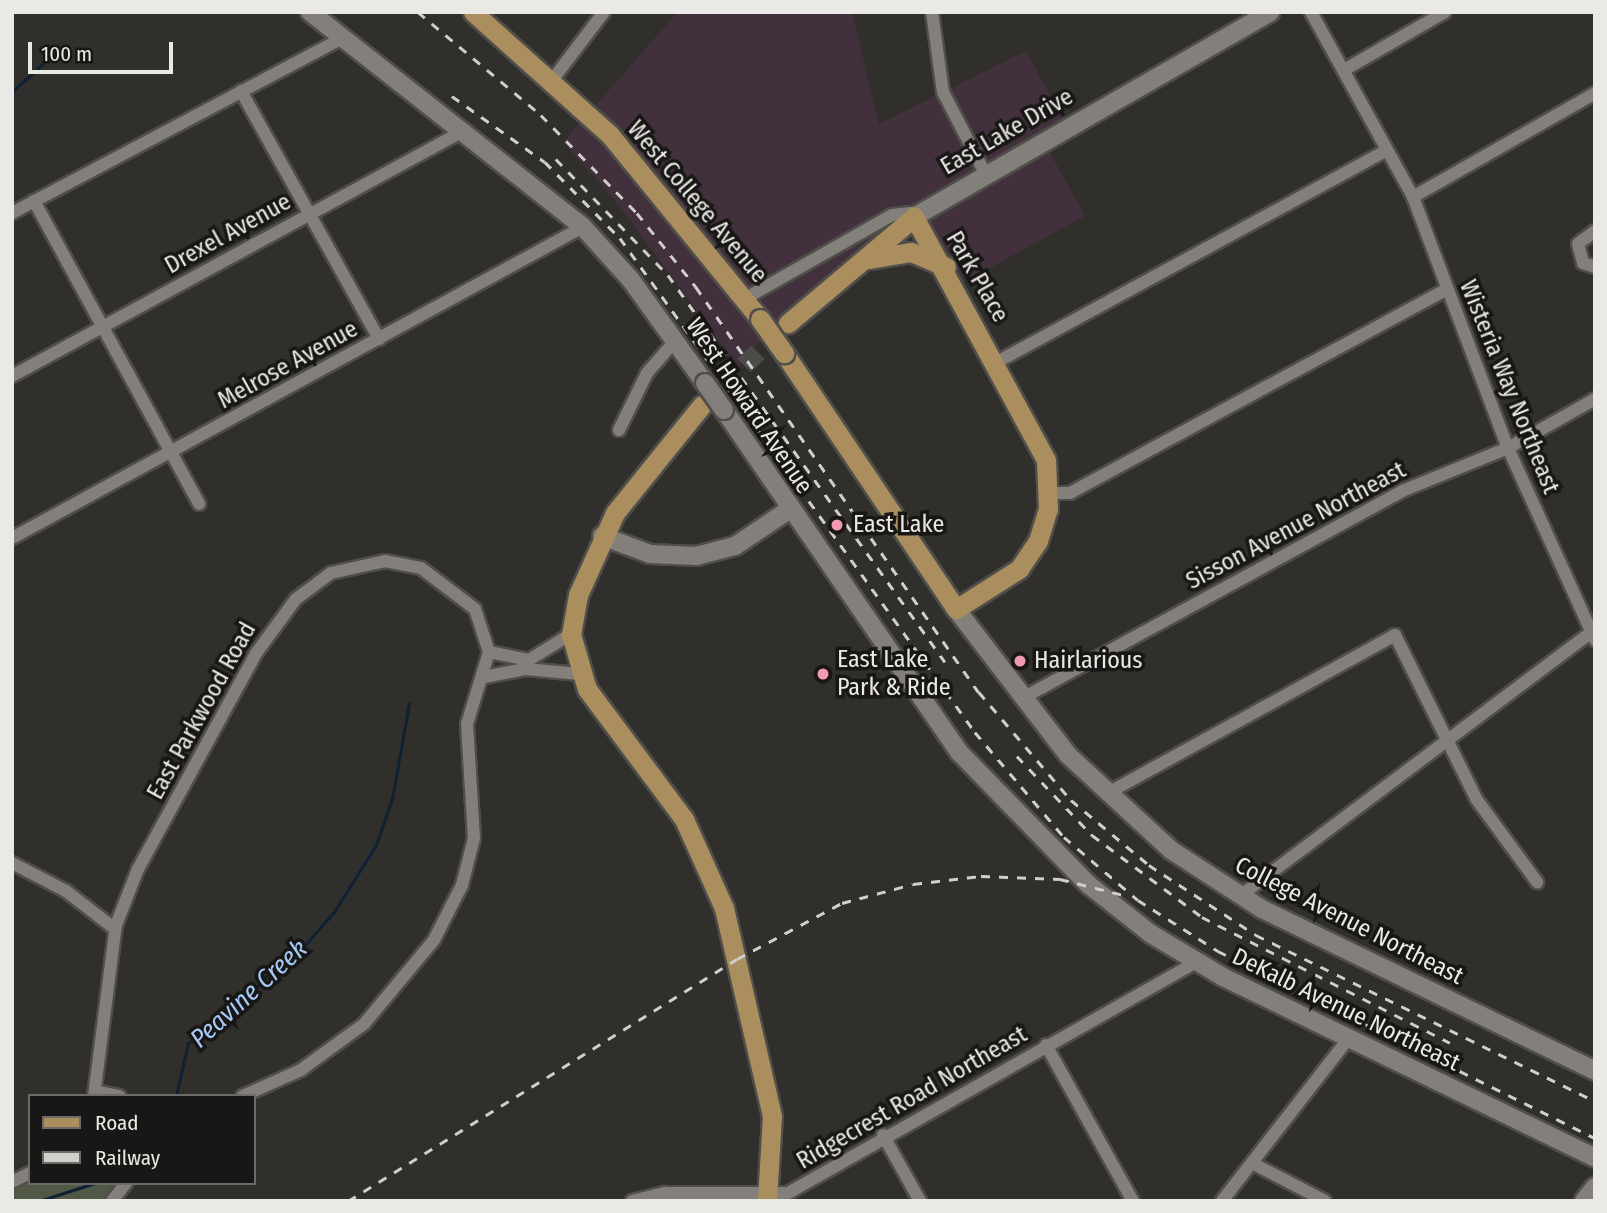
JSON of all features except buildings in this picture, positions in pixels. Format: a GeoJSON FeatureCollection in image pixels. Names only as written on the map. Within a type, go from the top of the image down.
{"type":"FeatureCollection","features":[{"type":"Feature","properties":{"kind":"main road","name":"West Howard Avenue"},"geometry":{"type":"LineString","coordinates":[[310,12],[465,130],[583,227],[676,341],[959,752],[1089,885]]}},
{"type":"Feature","properties":{"kind":"main road","name":"West College Avenue"},"geometry":{"type":"LineString","coordinates":[[473,12],[553,79],[610,135],[746,298],[852,450]]}},
{"type":"Feature","properties":{"kind":"main road","name":"East Lake Drive"},"geometry":{"type":"LineString","coordinates":[[788,323],[916,214],[984,171],[1270,12]]}},
{"type":"Feature","properties":{"kind":"main road","name":"Park Place"},"geometry":{"type":"LineString","coordinates":[[916,214],[1039,441],[1050,493]]}},
{"type":"Feature","properties":{"kind":"main road"},"geometry":{"type":"LineString","coordinates":[[858,262],[911,252],[947,267]]}},
{"type":"Feature","properties":{"kind":"main road"},"geometry":{"type":"LineString","coordinates":[[702,405],[662,448],[602,536],[578,596],[571,634],[580,674],[684,819],[716,885],[772,1116],[767,1199]]}},
{"type":"Feature","properties":{"kind":"main road","name":"College Avenue Northeast"},"geometry":{"type":"LineString","coordinates":[[852,450],[956,609],[1021,699],[1106,794],[1171,850],[1240,896],[1595,1071]]}},
{"type":"Feature","properties":{"kind":"main road"},"geometry":{"type":"LineString","coordinates":[[956,609],[1019,569],[1038,541],[1050,493]]}},
{"type":"Feature","properties":{"kind":"main road"},"geometry":{"type":"LineString","coordinates":[[602,536],[650,554],[696,556],[735,546],[790,509]]}},
{"type":"Feature","properties":{"kind":"main road","name":"DeKalb Avenue Northeast"},"geometry":{"type":"LineString","coordinates":[[1089,885],[1196,962],[1595,1158]]}},
{"type":"Feature","properties":{"kind":"main road"},"geometry":{"type":"LineString","coordinates":[[1584,1201],[1595,1187]]}},
{"type":"Feature","properties":{"kind":"street"},"geometry":{"type":"LineString","coordinates":[[553,79],[604,12]]}},
{"type":"Feature","properties":{"kind":"street"},"geometry":{"type":"LineString","coordinates":[[932,12],[943,92],[984,171]]}},
{"type":"Feature","properties":{"kind":"street","name":"Wisteria Way Northeast"},"geometry":{"type":"LineString","coordinates":[[1311,12],[1385,151],[1413,197],[1445,290],[1508,447],[1593,633]]}},
{"type":"Feature","properties":{"kind":"street"},"geometry":{"type":"LineString","coordinates":[[1343,70],[1445,12]]}},
{"type":"Feature","properties":{"kind":"street"},"geometry":{"type":"LineString","coordinates":[[12,213],[342,38]]}},
{"type":"Feature","properties":{"kind":"street"},"geometry":{"type":"LineString","coordinates":[[241,90],[379,339]]}},
{"type":"Feature","properties":{"kind":"street"},"geometry":{"type":"LineString","coordinates":[[1413,197],[1595,93]]}},
{"type":"Feature","properties":{"kind":"street","name":"Drexel Avenue"},"geometry":{"type":"LineString","coordinates":[[12,376],[465,130]]}},
{"type":"Feature","properties":{"kind":"street"},"geometry":{"type":"LineString","coordinates":[[997,362],[1385,151]]}},
{"type":"Feature","properties":{"kind":"street"},"geometry":{"type":"LineString","coordinates":[[34,201],[199,504]]}},
{"type":"Feature","properties":{"kind":"street"},"geometry":{"type":"LineString","coordinates":[[746,298],[892,215],[916,214]]}},
{"type":"Feature","properties":{"kind":"street","name":"Melrose Avenue"},"geometry":{"type":"LineString","coordinates":[[12,538],[583,227]]}},
{"type":"Feature","properties":{"kind":"street"},"geometry":{"type":"LineString","coordinates":[[1595,231],[1578,244],[1583,263],[1595,267]]}},
{"type":"Feature","properties":{"kind":"street"},"geometry":{"type":"LineString","coordinates":[[1050,493],[1070,493],[1445,290]]}},
{"type":"Feature","properties":{"kind":"street"},"geometry":{"type":"LineString","coordinates":[[619,430],[647,373],[676,341]]}},
{"type":"Feature","properties":{"kind":"street","name":"Sisson Avenue Northeast"},"geometry":{"type":"LineString","coordinates":[[1021,699],[1402,491],[1508,447],[1595,400]]}},
{"type":"Feature","properties":{"kind":"street","name":"East Parkwood Road"},"geometry":{"type":"LineString","coordinates":[[94,1093],[115,929],[138,869],[239,684],[277,621],[312,583],[355,565],[385,561],[421,568],[475,609],[489,652]]}},
{"type":"Feature","properties":{"kind":"street"},"geometry":{"type":"LineString","coordinates":[[1240,896],[1593,633]]}},
{"type":"Feature","properties":{"kind":"street"},"geometry":{"type":"LineString","coordinates":[[247,1094],[338,1046],[384,1006],[434,940],[472,851],[467,724],[484,677],[489,652],[529,660],[571,634]]}},
{"type":"Feature","properties":{"kind":"street"},"geometry":{"type":"LineString","coordinates":[[1106,794],[1343,659],[1395,635],[1445,741],[1537,882]]}},
{"type":"Feature","properties":{"kind":"street"},"geometry":{"type":"LineString","coordinates":[[484,677],[525,669],[580,674]]}},
{"type":"Feature","properties":{"kind":"street"},"geometry":{"type":"LineString","coordinates":[[12,863],[66,891],[115,929]]}},
{"type":"Feature","properties":{"kind":"street","name":"Ridgecrest Road Northeast"},"geometry":{"type":"LineString","coordinates":[[632,1201],[700,1192],[767,1199],[788,1193],[883,1135],[1196,962]]}},
{"type":"Feature","properties":{"kind":"street"},"geometry":{"type":"LineString","coordinates":[[1222,1201],[1348,1039]]}},
{"type":"Feature","properties":{"kind":"street"},"geometry":{"type":"LineString","coordinates":[[1046,1045],[1133,1201]]}},
{"type":"Feature","properties":{"kind":"street"},"geometry":{"type":"LineString","coordinates":[[883,1135],[920,1201]]}},
{"type":"Feature","properties":{"kind":"street"},"geometry":{"type":"LineString","coordinates":[[1252,1163],[1325,1201]]}},
{"type":"Feature","properties":{"kind":"street"},"geometry":{"type":"LineString","coordinates":[[12,1182],[28,1174]]}},
{"type":"Feature","properties":{"kind":"street"},"geometry":{"type":"LineString","coordinates":[[112,1201],[124,1185]]}},
{"type":"Feature","properties":{"kind":"shaded area"},"geometry":{"type":"Polygon","coordinates":[[[678,12],[852,12],[879,124],[1026,51],[1064,121],[1040,135],[1085,216],[955,287],[908,208],[781,317],[738,367],[615,200],[563,142],[678,12]]]}},
{"type":"Feature","properties":{"kind":"green space"},"geometry":{"type":"Polygon","coordinates":[[[28,1176],[28,1185],[114,1185],[102,1201],[12,1201],[12,1184],[28,1176]]]}},
{"type":"Feature","properties":{"kind":"waterway"},"geometry":{"type":"LineString","coordinates":[[12,92],[46,61]]}},
{"type":"Feature","properties":{"kind":"waterway","name":"Peavine Creek"},"geometry":{"type":"LineString","coordinates":[[176,1094],[188,1043],[236,1013],[272,969],[295,956],[334,912],[376,845],[392,799],[409,704]]}},
{"type":"Feature","properties":{"kind":"waterway","name":"Peavine Creek"},"geometry":{"type":"LineString","coordinates":[[39,1201],[89,1185]]}},
{"type":"Feature","properties":{"kind":"tunnel"},"geometry":{"type":"LineString","coordinates":[[702,405],[788,323]]}},
{"type":"Feature","properties":{"kind":"railway"},"geometry":{"type":"LineString","coordinates":[[418,12],[541,115],[637,213],[696,287],[979,692],[1071,800],[1149,865],[1256,935],[1595,1101]]}},
{"type":"Feature","properties":{"kind":"railway"},"geometry":{"type":"LineString","coordinates":[[452,96],[545,162],[620,238],[975,732],[1064,837],[1138,900],[1218,951],[1595,1138]]}},
{"type":"Feature","properties":{"kind":"railway"},"geometry":{"type":"LineString","coordinates":[[556,159],[668,275],[945,662]]}},
{"type":"Feature","properties":{"kind":"railway"},"geometry":{"type":"LineString","coordinates":[[1017,756],[1092,835],[1202,917],[1450,1043]]}},
{"type":"Feature","properties":{"kind":"railway"},"geometry":{"type":"LineString","coordinates":[[348,1201],[737,959],[842,903],[913,884],[981,876],[1060,879],[1127,896]]}},
{"type":"Feature","properties":{"kind":"place","name":"East Lake"},"geometry":{"type":"Point","coordinates":[837,525]}},
{"type":"Feature","properties":{"kind":"place","name":"Hairlarious"},"geometry":{"type":"Point","coordinates":[1020,661]}},
{"type":"Feature","properties":{"kind":"place","name":"East Lake Park & Ride"},"geometry":{"type":"Point","coordinates":[823,674]}}]}
